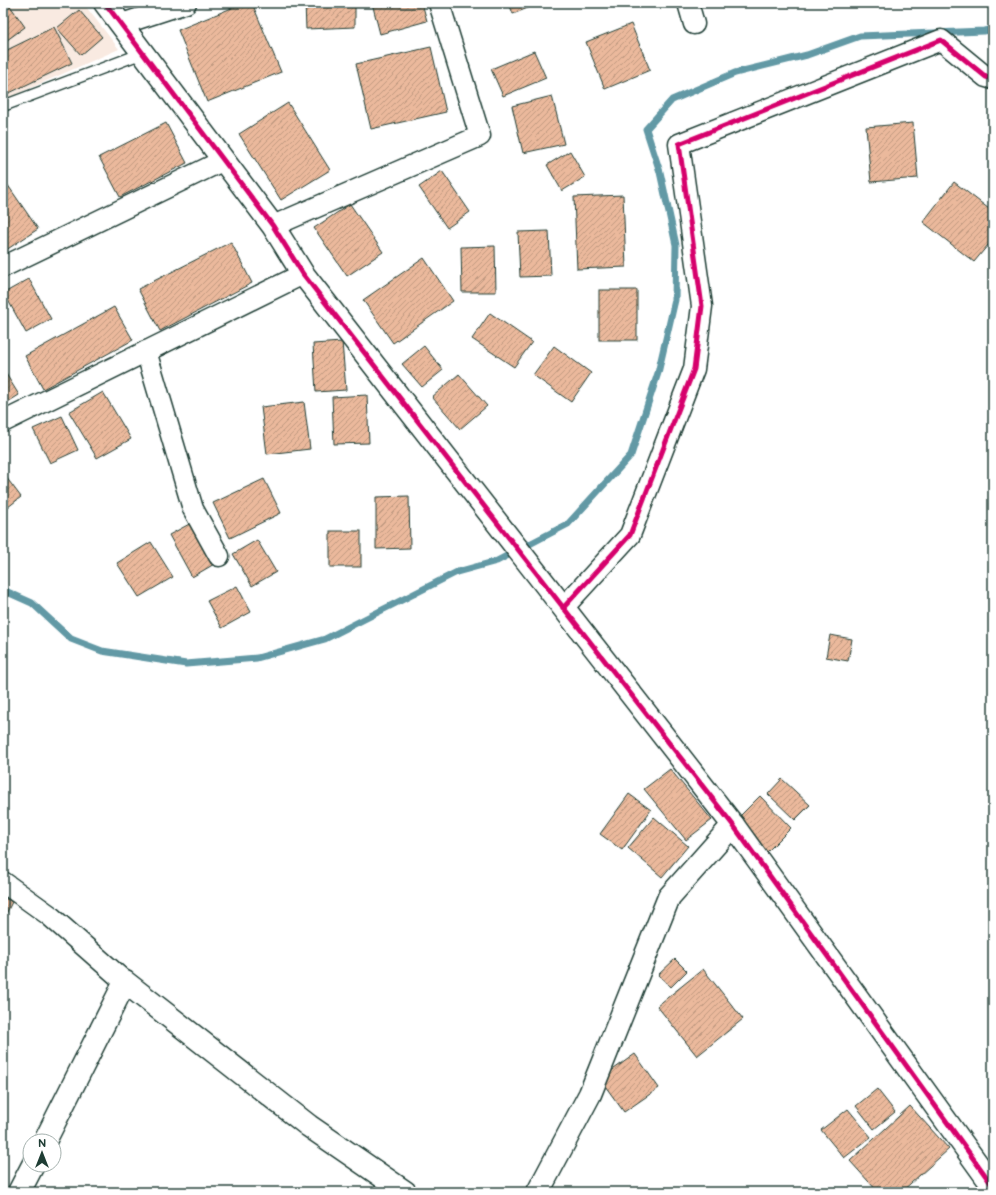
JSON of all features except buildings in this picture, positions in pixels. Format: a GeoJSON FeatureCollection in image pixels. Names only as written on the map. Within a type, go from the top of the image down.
{"type":"FeatureCollection","features":[{"type":"Feature","properties":{"kind":"street"},"geometry":{"type":"LineString","coordinates":[[105,3],[273,226],[303,274],[733,825],[993,1186]]}},
{"type":"Feature","properties":{"kind":"street"},"geometry":{"type":"LineString","coordinates":[[122,24],[186,3]]}},
{"type":"Feature","properties":{"kind":"street"},"geometry":{"type":"LineString","coordinates":[[273,226],[480,136],[439,3]]}},
{"type":"Feature","properties":{"kind":"street"},"geometry":{"type":"LineString","coordinates":[[688,3],[694,24]]}},
{"type":"Feature","properties":{"kind":"street"},"geometry":{"type":"LineString","coordinates":[[563,608],[630,535],[694,369],[702,306],[679,144],[940,40],[986,77],[993,79]]}},
{"type":"Feature","properties":{"kind":"street"},"geometry":{"type":"LineString","coordinates":[[3,267],[224,160]]}},
{"type":"Feature","properties":{"kind":"street"},"geometry":{"type":"LineString","coordinates":[[3,422],[303,274]]}},
{"type":"Feature","properties":{"kind":"street"},"geometry":{"type":"LineString","coordinates":[[146,351],[193,509],[219,556]]}},
{"type":"Feature","properties":{"kind":"street"},"geometry":{"type":"LineString","coordinates":[[538,1192],[590,1094],[669,896],[733,825]]}},
{"type":"Feature","properties":{"kind":"street"},"geometry":{"type":"LineString","coordinates":[[3,882],[49,915],[125,982],[309,1126],[405,1192]]}},
{"type":"Feature","properties":{"kind":"street"},"geometry":{"type":"LineString","coordinates":[[49,1133],[125,982]]}},
{"type":"Feature","properties":{"kind":"street"},"geometry":{"type":"LineString","coordinates":[[19,1192],[29,1173]]}},
{"type":"Feature","properties":{"kind":"lane"},"geometry":{"type":"LineString","coordinates":[[3,106],[143,53]]}},
{"type":"Feature","properties":{"kind":"shaded area"},"geometry":{"type":"Polygon","coordinates":[[[3,3],[83,3],[119,49],[3,100],[3,3]]]}},
{"type":"Feature","properties":{"kind":"waterway"},"geometry":{"type":"LineString","coordinates":[[3,590],[32,603],[71,639],[102,651],[186,664],[257,658],[325,639],[457,572],[497,561],[568,524],[631,455],[658,373],[675,300],[676,245],[660,172],[646,129],[672,100],[735,73],[807,55],[860,36],[984,31],[993,29]]}},
{"type":"Feature","properties":{"kind":"cycle path"},"geometry":{"type":"LineString","coordinates":[[105,3],[273,226],[303,274],[733,825],[993,1186]]}},
{"type":"Feature","properties":{"kind":"cycle path"},"geometry":{"type":"LineString","coordinates":[[563,608],[630,535],[694,369],[702,306],[679,144],[941,40],[986,77],[993,79]]}}]}
